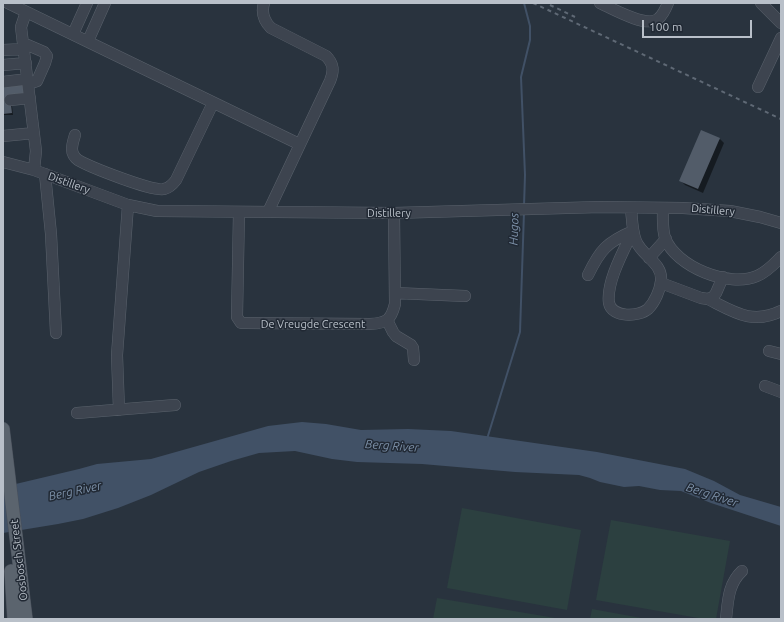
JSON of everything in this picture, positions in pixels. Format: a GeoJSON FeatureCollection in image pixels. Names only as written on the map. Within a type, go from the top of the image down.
{"type":"FeatureCollection","features":[{"type":"Feature","properties":{"kind":"main road","name":"Oosbosch Street"},"geometry":{"type":"LineString","coordinates":[[4,435],[17,584],[14,619]]}},
{"type":"Feature","properties":{"kind":"main road","name":"Oosbosch Street"},"geometry":{"type":"LineString","coordinates":[[3,506],[17,584],[26,619]]}},
{"type":"Feature","properties":{"kind":"street"},"geometry":{"type":"LineString","coordinates":[[8,3],[299,144]]}},
{"type":"Feature","properties":{"kind":"street"},"geometry":{"type":"LineString","coordinates":[[73,34],[87,3]]}},
{"type":"Feature","properties":{"kind":"street"},"geometry":{"type":"LineString","coordinates":[[88,41],[105,3]]}},
{"type":"Feature","properties":{"kind":"street"},"geometry":{"type":"LineString","coordinates":[[264,3],[263,16],[266,23],[271,28],[326,56],[331,61],[333,67],[333,73],[330,81],[268,212]]}},
{"type":"Feature","properties":{"kind":"street"},"geometry":{"type":"LineString","coordinates":[[600,3],[648,22],[660,18],[668,3]]}},
{"type":"Feature","properties":{"kind":"street"},"geometry":{"type":"LineString","coordinates":[[760,3],[781,23]]}},
{"type":"Feature","properties":{"kind":"street"},"geometry":{"type":"LineString","coordinates":[[26,12],[21,24],[36,151],[34,170]]}},
{"type":"Feature","properties":{"kind":"street"},"geometry":{"type":"LineString","coordinates":[[758,87],[781,38]]}},
{"type":"Feature","properties":{"kind":"street"},"geometry":{"type":"LineString","coordinates":[[3,50],[24,46],[44,52],[47,56],[37,81],[3,82]]}},
{"type":"Feature","properties":{"kind":"street"},"geometry":{"type":"LineString","coordinates":[[3,65],[26,63]]}},
{"type":"Feature","properties":{"kind":"street"},"geometry":{"type":"LineString","coordinates":[[10,100],[30,98]]}},
{"type":"Feature","properties":{"kind":"street"},"geometry":{"type":"LineString","coordinates":[[75,135],[71,151],[74,157],[78,160],[151,188],[164,189],[173,184],[176,180],[213,103]]}},
{"type":"Feature","properties":{"kind":"street"},"geometry":{"type":"LineString","coordinates":[[3,136],[34,133]]}},
{"type":"Feature","properties":{"kind":"street","name":"Distillery"},"geometry":{"type":"LineString","coordinates":[[3,162],[34,170],[128,205],[157,211],[394,213],[525,209],[663,208],[730,211],[781,223]]}},
{"type":"Feature","properties":{"kind":"street"},"geometry":{"type":"LineString","coordinates":[[45,174],[56,333]]}},
{"type":"Feature","properties":{"kind":"street"},"geometry":{"type":"LineString","coordinates":[[119,410],[117,356],[128,205]]}},
{"type":"Feature","properties":{"kind":"street"},"geometry":{"type":"LineString","coordinates":[[631,208],[633,231],[636,241],[660,271],[660,283],[654,300],[648,309],[640,314],[632,315],[613,310],[609,305],[609,293],[612,281],[633,231]]}},
{"type":"Feature","properties":{"kind":"street"},"geometry":{"type":"LineString","coordinates":[[663,208],[663,230],[666,239],[673,252],[693,267],[730,279],[745,280],[758,276],[770,268],[781,257]]}},
{"type":"Feature","properties":{"kind":"street","name":"De Vreugde Crescent"},"geometry":{"type":"LineString","coordinates":[[239,212],[237,317],[241,323],[381,324],[388,320]]}},
{"type":"Feature","properties":{"kind":"street"},"geometry":{"type":"LineString","coordinates":[[394,213],[395,304],[392,314],[388,320],[396,336],[411,345],[413,348],[414,360]]}},
{"type":"Feature","properties":{"kind":"street"},"geometry":{"type":"LineString","coordinates":[[588,275],[596,259],[605,247],[620,237],[633,231]]}},
{"type":"Feature","properties":{"kind":"street"},"geometry":{"type":"LineString","coordinates":[[649,258],[666,239]]}},
{"type":"Feature","properties":{"kind":"street"},"geometry":{"type":"LineString","coordinates":[[708,299],[713,297],[716,293],[723,277]]}},
{"type":"Feature","properties":{"kind":"street"},"geometry":{"type":"LineString","coordinates":[[660,283],[708,299],[737,314],[749,317],[760,318],[771,316],[781,311]]}},
{"type":"Feature","properties":{"kind":"street"},"geometry":{"type":"LineString","coordinates":[[395,293],[465,296]]}},
{"type":"Feature","properties":{"kind":"street"},"geometry":{"type":"LineString","coordinates":[[769,351],[781,354]]}},
{"type":"Feature","properties":{"kind":"street"},"geometry":{"type":"LineString","coordinates":[[764,386],[781,392]]}},
{"type":"Feature","properties":{"kind":"street"},"geometry":{"type":"LineString","coordinates":[[77,413],[175,405]]}},
{"type":"Feature","properties":{"kind":"street"},"geometry":{"type":"LineString","coordinates":[[726,619],[730,588],[732,583],[742,571]]}},
{"type":"Feature","properties":{"kind":"green space"},"geometry":{"type":"Polygon","coordinates":[[[462,508],[581,530],[567,610],[447,588],[462,508]]]}},
{"type":"Feature","properties":{"kind":"green space"},"geometry":{"type":"Polygon","coordinates":[[[611,520],[730,541],[716,619],[704,619],[596,600],[611,520]]]}},
{"type":"Feature","properties":{"kind":"green space"},"geometry":{"type":"Polygon","coordinates":[[[437,598],[561,619],[433,619],[437,598]]]}},
{"type":"Feature","properties":{"kind":"green space"},"geometry":{"type":"Polygon","coordinates":[[[592,609],[647,619],[590,619],[592,609]]]}},
{"type":"Feature","properties":{"kind":"water","name":"Berg River"},"geometry":{"type":"Polygon","coordinates":[[[302,422],[326,424],[361,430],[408,429],[451,431],[597,452],[685,469],[714,481],[740,495],[781,507],[781,526],[711,503],[681,491],[660,490],[639,486],[624,487],[600,482],[579,475],[515,472],[422,464],[357,462],[332,459],[295,451],[259,453],[231,461],[199,472],[151,495],[118,508],[83,519],[3,533],[3,487],[97,464],[151,459],[268,426],[302,422]]]}},
{"type":"Feature","properties":{"kind":"building"},"geometry":{"type":"Polygon","coordinates":[[[23,84],[24,94],[10,96],[12,113],[3,114],[3,86],[23,84]]]}},
{"type":"Feature","properties":{"kind":"building"},"geometry":{"type":"Polygon","coordinates":[[[701,130],[720,138],[698,189],[679,181],[701,130]]]}},
{"type":"Feature","properties":{"kind":"waterway","name":"Hugos"},"geometry":{"type":"LineString","coordinates":[[524,3],[530,26],[530,40],[521,77],[525,175],[524,206]]}},
{"type":"Feature","properties":{"kind":"waterway","name":"Hugos"},"geometry":{"type":"LineString","coordinates":[[487,439],[520,332],[524,212]]}},
{"type":"Feature","properties":{"kind":"railway"},"geometry":{"type":"LineString","coordinates":[[533,3],[781,119]]}},
{"type":"Feature","properties":{"kind":"railway"},"geometry":{"type":"LineString","coordinates":[[550,5],[575,17]]}}]}
